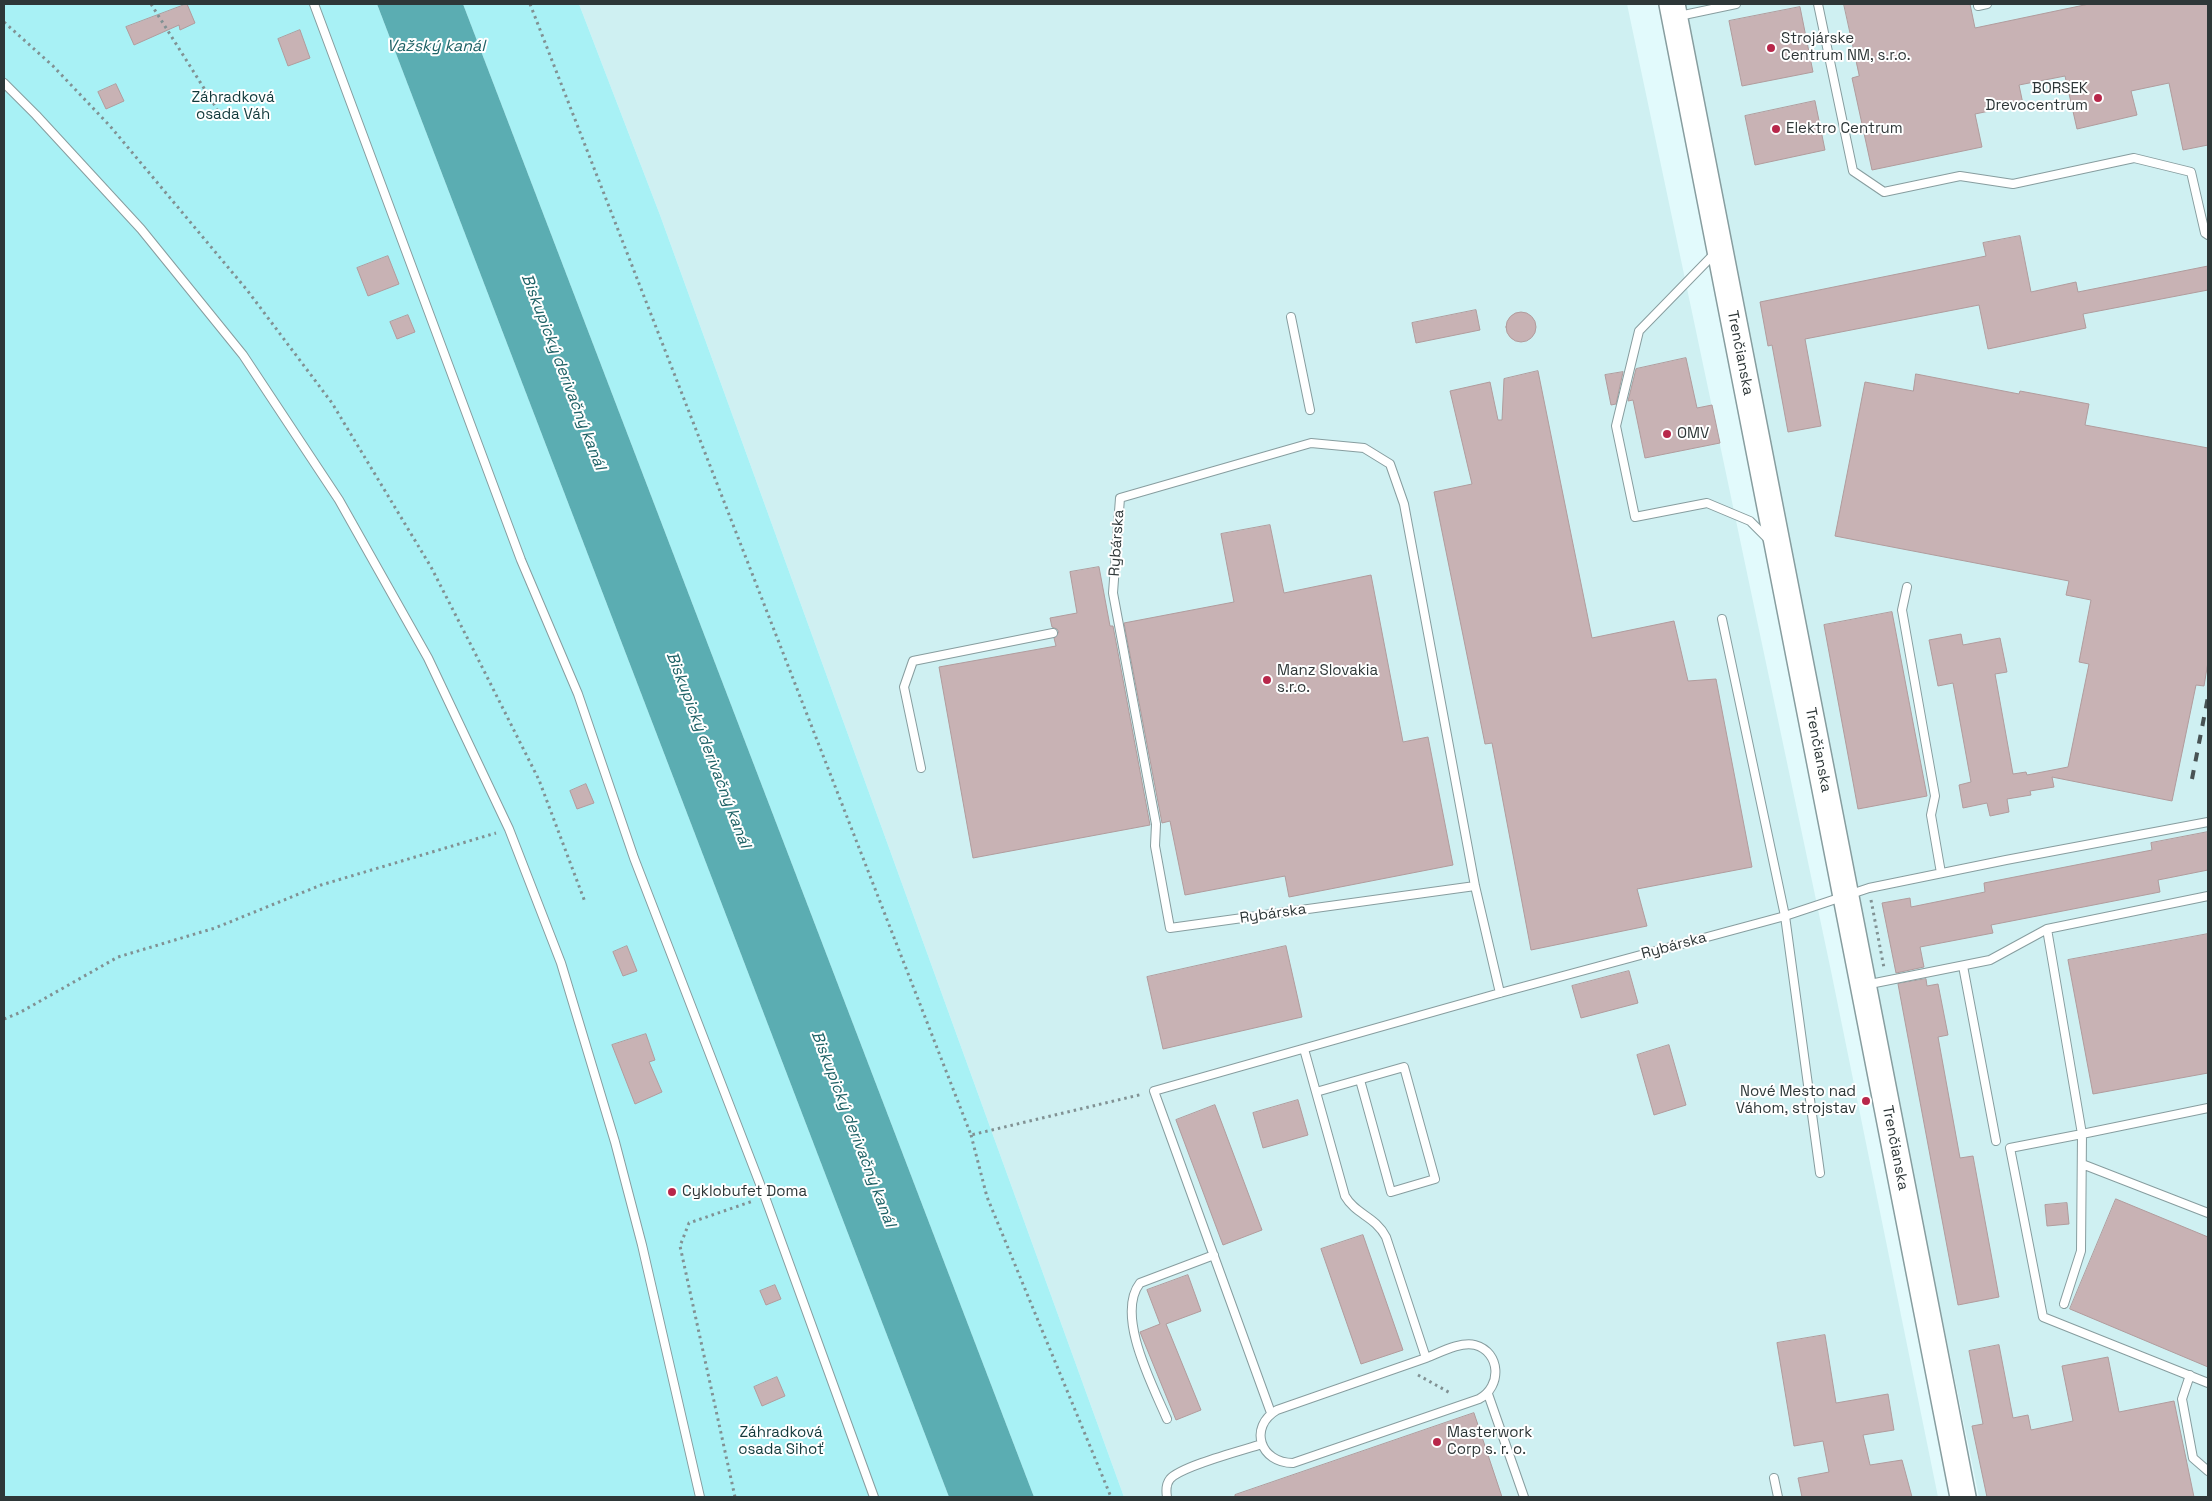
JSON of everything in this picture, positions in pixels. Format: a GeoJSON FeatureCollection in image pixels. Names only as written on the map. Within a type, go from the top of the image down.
{"type":"FeatureCollection","features":[{"type":"Feature","properties":{"kind":"main road","name":"Trenčianska"},"geometry":{"type":"LineString","coordinates":[[1673,10],[1964,1497]]}},
{"type":"Feature","properties":{"kind":"lane"},"geometry":{"type":"LineString","coordinates":[[314,4],[521,560],[578,694],[634,858],[766,1197],[874,1497]]}},
{"type":"Feature","properties":{"kind":"lane"},"geometry":{"type":"LineString","coordinates":[[1673,10],[1736,4]]}},
{"type":"Feature","properties":{"kind":"lane"},"geometry":{"type":"LineString","coordinates":[[1818,4],[1853,171],[1884,192],[1960,176],[2013,184],[2134,158],[2191,172],[2205,233],[2208,235]]}},
{"type":"Feature","properties":{"kind":"lane"},"geometry":{"type":"LineString","coordinates":[[1978,6],[1987,4]]}},
{"type":"Feature","properties":{"kind":"lane"},"geometry":{"type":"LineString","coordinates":[[4,83],[141,229],[243,355],[339,500],[428,658],[509,829],[562,963],[616,1142],[642,1245],[700,1497]]}},
{"type":"Feature","properties":{"kind":"lane"},"geometry":{"type":"LineString","coordinates":[[1720,248],[1640,331],[1616,426],[1636,517],[1707,503],[1750,521],[1778,549]]}},
{"type":"Feature","properties":{"kind":"lane"},"geometry":{"type":"LineString","coordinates":[[1290,317],[1310,410]]}},
{"type":"Feature","properties":{"kind":"lane","name":"Rybárska"},"geometry":{"type":"LineString","coordinates":[[1475,886],[1170,928],[1155,846],[1156,824],[1113,593],[1120,498],[1311,443],[1364,448],[1390,464],[1404,504],[1475,886],[1500,993]]}},
{"type":"Feature","properties":{"kind":"lane"},"geometry":{"type":"LineString","coordinates":[[1907,587],[1902,610],[1935,796],[1931,815],[1940,873]]}},
{"type":"Feature","properties":{"kind":"lane"},"geometry":{"type":"LineString","coordinates":[[1109,621],[1118,619]]}},
{"type":"Feature","properties":{"kind":"lane"},"geometry":{"type":"LineString","coordinates":[[1722,620],[1785,916],[1820,1173]]}},
{"type":"Feature","properties":{"kind":"lane"},"geometry":{"type":"LineString","coordinates":[[921,768],[904,687],[914,661],[1053,632]]}},
{"type":"Feature","properties":{"kind":"lane","name":"Rybárska"},"geometry":{"type":"LineString","coordinates":[[1154,1091],[1500,993],[1785,916],[1869,888],[2208,822]]}},
{"type":"Feature","properties":{"kind":"lane"},"geometry":{"type":"LineString","coordinates":[[1864,985],[1990,960],[2047,929],[2208,896]]}},
{"type":"Feature","properties":{"kind":"lane"},"geometry":{"type":"LineString","coordinates":[[2047,929],[2082,1134],[2081,1252],[2064,1304]]}},
{"type":"Feature","properties":{"kind":"lane"},"geometry":{"type":"LineString","coordinates":[[1963,966],[1996,1141]]}},
{"type":"Feature","properties":{"kind":"lane"},"geometry":{"type":"LineString","coordinates":[[1304,1049],[1345,1196],[1350,1205],[1380,1227],[1386,1237],[1426,1358]]}},
{"type":"Feature","properties":{"kind":"lane"},"geometry":{"type":"LineString","coordinates":[[1316,1092],[1404,1067],[1435,1179],[1391,1192],[1360,1080]]}},
{"type":"Feature","properties":{"kind":"lane"},"geometry":{"type":"LineString","coordinates":[[1154,1091],[1271,1413]]}},
{"type":"Feature","properties":{"kind":"lane"},"geometry":{"type":"LineString","coordinates":[[2208,1108],[2010,1148],[2043,1317],[2208,1383]]}},
{"type":"Feature","properties":{"kind":"lane"},"geometry":{"type":"LineString","coordinates":[[2082,1164],[2208,1213]]}},
{"type":"Feature","properties":{"kind":"lane"},"geometry":{"type":"LineString","coordinates":[[1167,1420],[1136,1340],[1132,1308],[1136,1289],[1140,1282],[1214,1255]]}},
{"type":"Feature","properties":{"kind":"lane"},"geometry":{"type":"LineString","coordinates":[[1468,1344],[1475,1345],[1483,1349],[1490,1356],[1496,1372],[1494,1385],[1488,1394],[1467,1403],[1293,1463],[1276,1460],[1269,1455],[1262,1444],[1261,1431],[1263,1423],[1271,1413],[1426,1358],[1468,1344]]}},
{"type":"Feature","properties":{"kind":"lane"},"geometry":{"type":"LineString","coordinates":[[2190,1375],[2182,1399],[2194,1458],[2208,1471]]}},
{"type":"Feature","properties":{"kind":"lane"},"geometry":{"type":"LineString","coordinates":[[1488,1394],[1524,1497]]}},
{"type":"Feature","properties":{"kind":"lane"},"geometry":{"type":"LineString","coordinates":[[1167,1497],[1168,1481],[1180,1472],[1262,1444]]}},
{"type":"Feature","properties":{"kind":"lane"},"geometry":{"type":"LineString","coordinates":[[1774,1478],[1778,1497]]}},
{"type":"Feature","properties":{"kind":"path"},"geometry":{"type":"LineString","coordinates":[[151,4],[217,109]]}},
{"type":"Feature","properties":{"kind":"path"},"geometry":{"type":"LineString","coordinates":[[530,4],[971,1136],[987,1196],[1111,1497]]}},
{"type":"Feature","properties":{"kind":"path"},"geometry":{"type":"LineString","coordinates":[[4,22],[53,66],[110,126],[247,290],[332,403],[431,567],[539,780],[585,902]]}},
{"type":"Feature","properties":{"kind":"path"},"geometry":{"type":"LineString","coordinates":[[4,1019],[118,957],[215,928],[321,885],[509,829]]}},
{"type":"Feature","properties":{"kind":"path"},"geometry":{"type":"LineString","coordinates":[[971,1136],[1154,1091]]}},
{"type":"Feature","properties":{"kind":"path"},"geometry":{"type":"LineString","coordinates":[[735,1497],[680,1246],[688,1224],[766,1197]]}},
{"type":"Feature","properties":{"kind":"path"},"geometry":{"type":"LineString","coordinates":[[1402,1366],[1467,1403]]}},
{"type":"Feature","properties":{"kind":"shaded area"},"geometry":{"type":"Polygon","coordinates":[[[579,4],[1627,4],[1831,971],[1938,1497],[1124,1497],[660,215],[579,4]]]}},
{"type":"Feature","properties":{"kind":"shaded area"},"geometry":{"type":"Polygon","coordinates":[[[1672,4],[2208,4],[2208,1497],[1979,1497],[1672,4]]]}},
{"type":"Feature","properties":{"kind":"green space"},"geometry":{"type":"Polygon","coordinates":[[[4,4],[377,4],[949,1497],[4,1497],[4,4]]]}},
{"type":"Feature","properties":{"kind":"green space"},"geometry":{"type":"Polygon","coordinates":[[[463,4],[579,4],[660,215],[1124,1497],[1034,1497],[463,4]]]}},
{"type":"Feature","properties":{"kind":"water","name":"Važský kanál"},"geometry":{"type":"Polygon","coordinates":[[[377,4],[463,4],[1034,1497],[949,1497],[377,4]]]}},
{"type":"Feature","properties":{"kind":"building"},"geometry":{"type":"Polygon","coordinates":[[[187,4],[195,23],[180,30],[179,25],[134,45],[126,27],[187,4]]]}},
{"type":"Feature","properties":{"kind":"building"},"geometry":{"type":"Polygon","coordinates":[[[1844,4],[1970,4],[1975,28],[2089,4],[2208,4],[2208,145],[2183,150],[2169,83],[2131,91],[2137,115],[2077,129],[2065,76],[2019,85],[2023,104],[1975,114],[1982,147],[1872,170],[1852,78],[1859,76],[1844,4]]]}},
{"type":"Feature","properties":{"kind":"building"},"geometry":{"type":"Polygon","coordinates":[[[1800,7],[1813,72],[1742,86],[1729,21],[1800,7]]]}},
{"type":"Feature","properties":{"kind":"building"},"geometry":{"type":"Polygon","coordinates":[[[300,30],[310,58],[288,66],[278,39],[300,30]]]}},
{"type":"Feature","properties":{"kind":"building"},"geometry":{"type":"Polygon","coordinates":[[[116,84],[124,101],[106,109],[98,92],[116,84]]]}},
{"type":"Feature","properties":{"kind":"building"},"geometry":{"type":"Polygon","coordinates":[[[1815,101],[1825,150],[1755,165],[1745,116],[1815,101]]]}},
{"type":"Feature","properties":{"kind":"building"},"geometry":{"type":"Polygon","coordinates":[[[2020,236],[2031,292],[2076,282],[2078,292],[2208,266],[2208,290],[2083,314],[2086,328],[1988,349],[1979,305],[1805,339],[1821,426],[1788,432],[1772,345],[1768,346],[1760,302],[1986,256],[1983,243],[2020,236]]]}},
{"type":"Feature","properties":{"kind":"building"},"geometry":{"type":"Polygon","coordinates":[[[388,256],[399,284],[368,296],[357,268],[388,256]]]}},
{"type":"Feature","properties":{"kind":"building"},"geometry":{"type":"Polygon","coordinates":[[[1476,310],[1480,330],[1416,343],[1412,323],[1476,310]]]}},
{"type":"Feature","properties":{"kind":"building"},"geometry":{"type":"Polygon","coordinates":[[[1521,312],[1532,316],[1536,327],[1532,338],[1521,342],[1510,338],[1506,327],[1510,316],[1521,312]]]}},
{"type":"Feature","properties":{"kind":"building"},"geometry":{"type":"Polygon","coordinates":[[[408,315],[415,332],[397,339],[390,322],[408,315]]]}},
{"type":"Feature","properties":{"kind":"building"},"geometry":{"type":"Polygon","coordinates":[[[1686,358],[1697,408],[1712,405],[1720,443],[1645,458],[1633,400],[1628,401],[1636,369],[1686,358]]]}},
{"type":"Feature","properties":{"kind":"building"},"geometry":{"type":"Polygon","coordinates":[[[1538,371],[1592,638],[1674,621],[1688,681],[1716,679],[1752,867],[1637,889],[1647,926],[1531,950],[1492,743],[1485,744],[1434,492],[1472,484],[1450,391],[1490,382],[1498,420],[1502,420],[1504,379],[1538,371]]]}},
{"type":"Feature","properties":{"kind":"building"},"geometry":{"type":"Polygon","coordinates":[[[1623,372],[1616,404],[1611,405],[1605,375],[1623,372]]]}},
{"type":"Feature","properties":{"kind":"building"},"geometry":{"type":"Polygon","coordinates":[[[1916,374],[2019,394],[2020,391],[2089,404],[2085,425],[2208,448],[2208,662],[2204,686],[2196,685],[2172,801],[2052,777],[2054,787],[2030,791],[2031,795],[2007,799],[2009,812],[1990,816],[1987,803],[1963,808],[1959,785],[1971,782],[1953,683],[1938,686],[1929,640],[1961,634],[1963,645],[2000,638],[2007,672],[1995,674],[2013,774],[2026,772],[2027,775],[2068,767],[2089,664],[2079,662],[2091,600],[2066,595],[2069,581],[1835,536],[1865,382],[1913,391],[1916,374]]]}},
{"type":"Feature","properties":{"kind":"building","name":"Manz Slovakia s.r.o."},"geometry":{"type":"Polygon","coordinates":[[[1270,525],[1284,593],[1371,575],[1403,742],[1428,737],[1453,865],[1289,897],[1285,876],[1185,895],[1170,821],[1162,823],[1124,623],[1234,602],[1221,534],[1270,525]]]}},
{"type":"Feature","properties":{"kind":"building"},"geometry":{"type":"Polygon","coordinates":[[[1099,567],[1110,626],[1113,626],[1150,825],[973,858],[939,667],[1056,646],[1054,638],[1059,632],[1052,627],[1050,618],[1077,613],[1070,572],[1099,567]]]}},
{"type":"Feature","properties":{"kind":"building"},"geometry":{"type":"Polygon","coordinates":[[[1892,612],[1927,796],[1858,809],[1824,625],[1892,612]]]}},
{"type":"Feature","properties":{"kind":"building"},"geometry":{"type":"Polygon","coordinates":[[[586,784],[594,803],[577,809],[570,791],[586,784]]]}},
{"type":"Feature","properties":{"kind":"building"},"geometry":{"type":"Polygon","coordinates":[[[2208,832],[2208,870],[2158,880],[2160,892],[1991,925],[1993,933],[1920,947],[1924,967],[1896,973],[1882,903],[1910,898],[1911,907],[1985,892],[1984,883],[2152,850],[2151,843],[2208,832]]]}},
{"type":"Feature","properties":{"kind":"building"},"geometry":{"type":"Polygon","coordinates":[[[2208,934],[2208,1073],[2093,1094],[2068,960],[2208,934]]]}},
{"type":"Feature","properties":{"kind":"building"},"geometry":{"type":"Polygon","coordinates":[[[627,946],[637,971],[623,976],[613,952],[627,946]]]}},
{"type":"Feature","properties":{"kind":"building"},"geometry":{"type":"Polygon","coordinates":[[[1286,946],[1302,1017],[1163,1049],[1147,977],[1286,946]]]}},
{"type":"Feature","properties":{"kind":"building"},"geometry":{"type":"Polygon","coordinates":[[[1629,971],[1638,1003],[1581,1018],[1572,986],[1629,971]]]}},
{"type":"Feature","properties":{"kind":"building"},"geometry":{"type":"Polygon","coordinates":[[[1926,979],[1927,986],[1938,984],[1948,1035],[1938,1037],[1960,1158],[1973,1156],[1999,1297],[1958,1305],[1898,984],[1926,979]]]}},
{"type":"Feature","properties":{"kind":"building"},"geometry":{"type":"Polygon","coordinates":[[[646,1034],[655,1060],[649,1062],[662,1092],[635,1104],[612,1045],[646,1034]]]}},
{"type":"Feature","properties":{"kind":"building"},"geometry":{"type":"Polygon","coordinates":[[[1669,1045],[1686,1105],[1654,1115],[1637,1055],[1669,1045]]]}},
{"type":"Feature","properties":{"kind":"building"},"geometry":{"type":"Polygon","coordinates":[[[1298,1100],[1308,1135],[1263,1148],[1253,1113],[1298,1100]]]}},
{"type":"Feature","properties":{"kind":"building"},"geometry":{"type":"Polygon","coordinates":[[[1215,1105],[1262,1230],[1223,1245],[1176,1120],[1215,1105]]]}},
{"type":"Feature","properties":{"kind":"building"},"geometry":{"type":"Polygon","coordinates":[[[2116,1199],[2208,1237],[2208,1367],[2070,1309],[2116,1199]]]}},
{"type":"Feature","properties":{"kind":"building"},"geometry":{"type":"Polygon","coordinates":[[[2067,1203],[2069,1224],[2047,1226],[2045,1205],[2067,1203]]]}},
{"type":"Feature","properties":{"kind":"building"},"geometry":{"type":"Polygon","coordinates":[[[1363,1235],[1403,1350],[1361,1364],[1321,1249],[1363,1235]]]}},
{"type":"Feature","properties":{"kind":"building"},"geometry":{"type":"Polygon","coordinates":[[[1188,1275],[1201,1311],[1166,1324],[1201,1410],[1176,1420],[1140,1332],[1160,1324],[1147,1290],[1188,1275]]]}},
{"type":"Feature","properties":{"kind":"building"},"geometry":{"type":"Polygon","coordinates":[[[775,1285],[781,1299],[766,1305],[760,1291],[775,1285]]]}},
{"type":"Feature","properties":{"kind":"building"},"geometry":{"type":"Polygon","coordinates":[[[1825,1335],[1836,1403],[1888,1394],[1894,1430],[1863,1435],[1870,1465],[1902,1460],[1912,1497],[1802,1497],[1798,1478],[1829,1472],[1823,1441],[1794,1446],[1777,1343],[1825,1335]]]}},
{"type":"Feature","properties":{"kind":"building"},"geometry":{"type":"Polygon","coordinates":[[[1999,1345],[2013,1418],[2028,1415],[2031,1430],[2073,1421],[2062,1366],[2108,1357],[2119,1412],[2174,1401],[2194,1497],[1987,1497],[1972,1426],[1983,1424],[1969,1351],[1999,1345]]]}},
{"type":"Feature","properties":{"kind":"building"},"geometry":{"type":"Polygon","coordinates":[[[777,1377],[785,1396],[762,1406],[754,1387],[777,1377]]]}},
{"type":"Feature","properties":{"kind":"building","name":"Masterwork Corp s. r. o."},"geometry":{"type":"Polygon","coordinates":[[[1474,1413],[1502,1497],[1235,1497],[1235,1495],[1474,1413]]]}},
{"type":"Feature","properties":{"kind":"railway"},"geometry":{"type":"LineString","coordinates":[[2192,779],[2208,697]]}},
{"type":"Feature","properties":{"kind":"place","name":"Strojárske Centrum NM, s.r.o."},"geometry":{"type":"Point","coordinates":[1771,48]}},
{"type":"Feature","properties":{"kind":"place","name":"BORSEK Drevocentrum"},"geometry":{"type":"Point","coordinates":[2098,98]}},
{"type":"Feature","properties":{"kind":"place","name":"Elektro Centrum"},"geometry":{"type":"Point","coordinates":[1776,129]}},
{"type":"Feature","properties":{"kind":"place","name":"OMV"},"geometry":{"type":"Point","coordinates":[1667,434]}},
{"type":"Feature","properties":{"kind":"place","name":"Manz Slovakia s.r.o."},"geometry":{"type":"Point","coordinates":[1267,680]}},
{"type":"Feature","properties":{"kind":"place","name":"Nové Mesto nad Váhom, strojstav"},"geometry":{"type":"Point","coordinates":[1866,1101]}},
{"type":"Feature","properties":{"kind":"place","name":"Cyklobufet Doma"},"geometry":{"type":"Point","coordinates":[672,1192]}},
{"type":"Feature","properties":{"kind":"place","name":"Masterwork Corp s. r. o."},"geometry":{"type":"Point","coordinates":[1437,1442]}},
{"type":"Feature","properties":{"kind":"park label","name":"Záhradková osada Váh"},"geometry":{"type":"Point","coordinates":[233,106]}},
{"type":"Feature","properties":{"kind":"park label","name":"Záhradková osada Sihoť"},"geometry":{"type":"Point","coordinates":[781,1442]}},
{"type":"Feature","properties":{"kind":"water label","name":"Biskupický derivačný kanál"},"geometry":{"type":"Point","coordinates":[563,372]}},
{"type":"Feature","properties":{"kind":"water label","name":"Biskupický derivačný kanál"},"geometry":{"type":"Point","coordinates":[708,750]}},
{"type":"Feature","properties":{"kind":"water label","name":"Biskupický derivačný kanál"},"geometry":{"type":"Point","coordinates":[853,1129]}}]}
